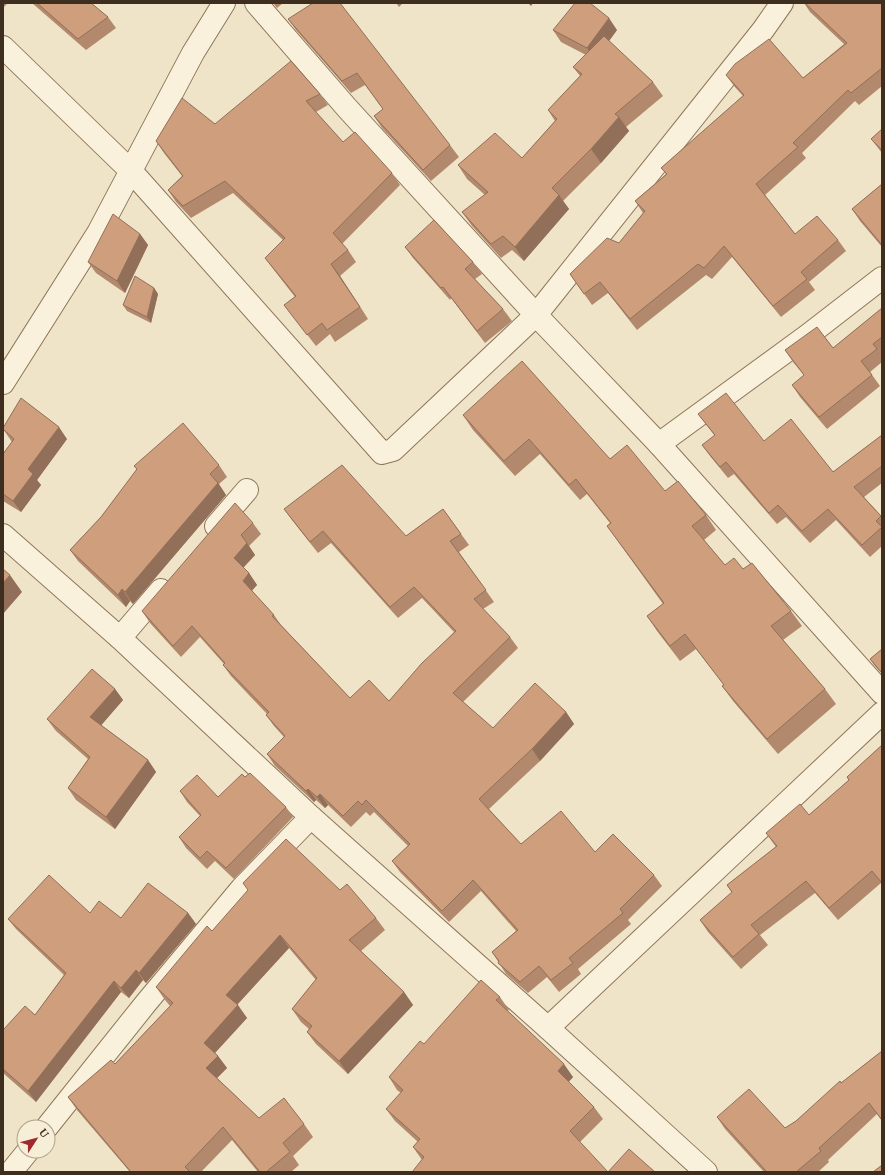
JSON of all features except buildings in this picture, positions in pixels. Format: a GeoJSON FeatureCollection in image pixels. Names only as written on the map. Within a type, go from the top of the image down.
{"type":"FeatureCollection","features":[{"type":"Feature","properties":{"kind":"street"},"geometry":{"type":"LineString","coordinates":[[3,383],[98,233],[132,172],[192,53],[224,3]]}},
{"type":"Feature","properties":{"kind":"street"},"geometry":{"type":"LineString","coordinates":[[256,3],[347,108],[536,315],[658,444],[882,693]]}},
{"type":"Feature","properties":{"kind":"street"},"geometry":{"type":"LineString","coordinates":[[3,48],[132,172],[382,453],[393,450],[536,315],[763,30],[782,3]]}},
{"type":"Feature","properties":{"kind":"street"},"geometry":{"type":"LineString","coordinates":[[658,444],[807,336],[882,278]]}},
{"type":"Feature","properties":{"kind":"street"},"geometry":{"type":"LineString","coordinates":[[201,544],[247,490]]}},
{"type":"Feature","properties":{"kind":"street"},"geometry":{"type":"LineString","coordinates":[[3,535],[120,638],[311,817],[548,1028],[706,1172]]}},
{"type":"Feature","properties":{"kind":"street"},"geometry":{"type":"LineString","coordinates":[[120,638],[176,573]]}},
{"type":"Feature","properties":{"kind":"street"},"geometry":{"type":"LineString","coordinates":[[548,1028],[882,714]]}},
{"type":"Feature","properties":{"kind":"street"},"geometry":{"type":"LineString","coordinates":[[53,1119],[146,1003],[242,888],[311,817]]}},
{"type":"Feature","properties":{"kind":"street"},"geometry":{"type":"LineString","coordinates":[[11,1172],[22,1159]]}}]}
